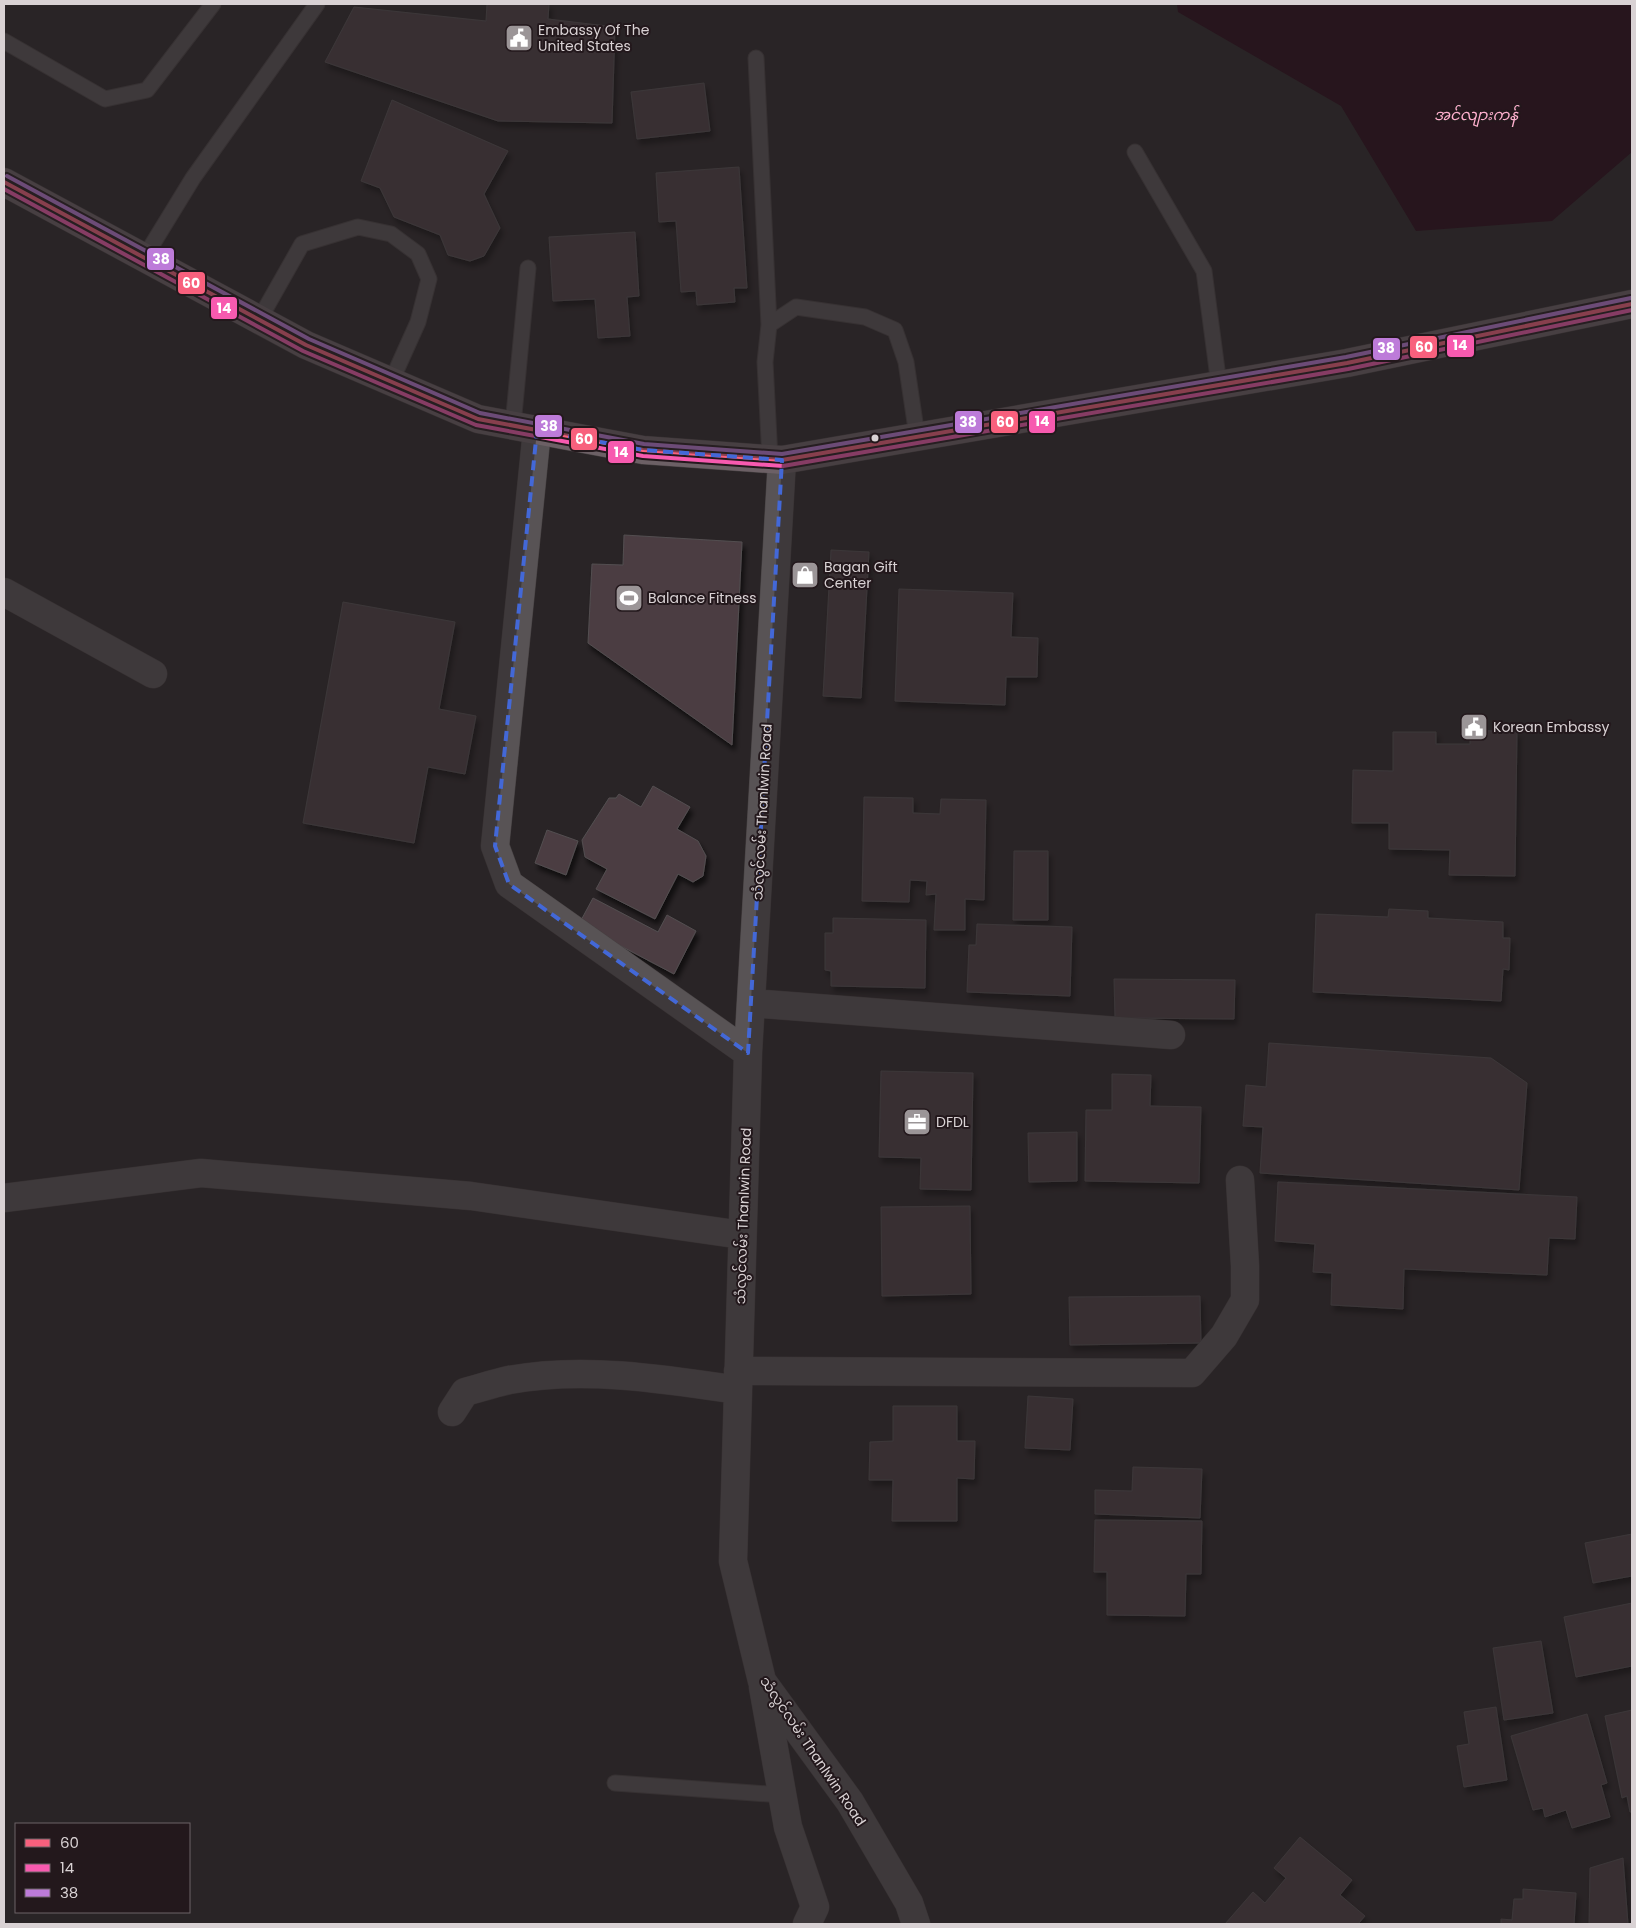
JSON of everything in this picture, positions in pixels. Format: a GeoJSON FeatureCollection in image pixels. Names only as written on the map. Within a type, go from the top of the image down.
{"type":"FeatureCollection","features":[{"type":"Feature","properties":{"kind":"main road"},"geometry":{"type":"LineString","coordinates":[[4,182],[306,345],[392,382],[478,418],[643,450],[776,459],[1357,361],[1632,304]]}},
{"type":"Feature","properties":{"kind":"street"},"geometry":{"type":"LineString","coordinates":[[525,428],[495,846],[509,884],[748,1053]]}},
{"type":"Feature","properties":{"kind":"street","name":"သံလွင်လမ်း Thanlwin Road"},"geometry":{"type":"LineString","coordinates":[[776,459],[748,1053],[733,1561],[762,1681],[850,1802],[909,1902],[916,1924]]}},
{"type":"Feature","properties":{"kind":"street"},"geometry":{"type":"LineString","coordinates":[[4,592],[154,674]]}},
{"type":"Feature","properties":{"kind":"street"},"geometry":{"type":"LineString","coordinates":[[751,1003],[1170,1035]]}},
{"type":"Feature","properties":{"kind":"street"},"geometry":{"type":"LineString","coordinates":[[4,1198],[201,1173],[471,1196],[742,1235]]}},
{"type":"Feature","properties":{"kind":"street"},"geometry":{"type":"LineString","coordinates":[[452,1412],[465,1392],[510,1380],[576,1373],[670,1380],[738,1380],[1192,1373],[1224,1336],[1245,1300],[1240,1180]]}},
{"type":"Feature","properties":{"kind":"street"},"geometry":{"type":"LineString","coordinates":[[762,1681],[788,1827],[815,1907],[807,1924]]}},
{"type":"Feature","properties":{"kind":"lane"},"geometry":{"type":"LineString","coordinates":[[4,41],[105,98],[147,90],[213,4]]}},
{"type":"Feature","properties":{"kind":"lane"},"geometry":{"type":"LineString","coordinates":[[144,258],[193,178],[317,4]]}},
{"type":"Feature","properties":{"kind":"lane"},"geometry":{"type":"LineString","coordinates":[[756,58],[769,325],[766,362],[776,459]]}},
{"type":"Feature","properties":{"kind":"lane"},"geometry":{"type":"LineString","coordinates":[[1135,152],[1204,271],[1220,385]]}},
{"type":"Feature","properties":{"kind":"lane"},"geometry":{"type":"LineString","coordinates":[[259,320],[302,244],[358,227],[391,234],[418,254],[429,279],[418,322],[392,382]]}},
{"type":"Feature","properties":{"kind":"lane"},"geometry":{"type":"LineString","coordinates":[[525,428],[528,268]]}},
{"type":"Feature","properties":{"kind":"lane"},"geometry":{"type":"LineString","coordinates":[[769,325],[796,307],[865,317],[895,330],[906,362],[918,436]]}},
{"type":"Feature","properties":{"kind":"lane"},"geometry":{"type":"LineString","coordinates":[[616,1783],[782,1794]]}},
{"type":"Feature","properties":{"kind":"highlighted area"},"geometry":{"type":"Polygon","coordinates":[[[537,430],[643,450],[782,460],[748,1053],[509,884],[495,846],[537,430]]]}},
{"type":"Feature","properties":{"kind":"water","name":"အင်လျားကန်"},"geometry":{"type":"Polygon","coordinates":[[[1177,4],[1632,4],[1632,152],[1552,221],[1416,231],[1341,106],[1178,12],[1177,4]]]}},
{"type":"Feature","properties":{"kind":"building"},"geometry":{"type":"Polygon","coordinates":[[[487,4],[549,4],[548,19],[615,27],[612,123],[498,121],[325,62],[354,7],[486,21],[487,4]]]}},
{"type":"Feature","properties":{"kind":"building"},"geometry":{"type":"Polygon","coordinates":[[[704,83],[710,131],[637,139],[631,92],[704,83]]]}},
{"type":"Feature","properties":{"kind":"building"},"geometry":{"type":"Polygon","coordinates":[[[392,100],[508,151],[484,194],[500,228],[484,256],[470,261],[448,255],[440,235],[394,217],[380,188],[361,181],[392,100]]]}},
{"type":"Feature","properties":{"kind":"building"},"geometry":{"type":"Polygon","coordinates":[[[739,167],[747,288],[734,288],[735,302],[697,305],[696,291],[681,292],[676,221],[659,222],[656,173],[739,167]]]}},
{"type":"Feature","properties":{"kind":"building"},"geometry":{"type":"Polygon","coordinates":[[[635,232],[639,296],[627,297],[630,336],[598,338],[595,299],[553,301],[549,237],[635,232]]]}},
{"type":"Feature","properties":{"kind":"building"},"geometry":{"type":"Polygon","coordinates":[[[624,535],[742,542],[732,745],[588,643],[592,564],[623,565],[624,535]]]}},
{"type":"Feature","properties":{"kind":"building"},"geometry":{"type":"Polygon","coordinates":[[[831,550],[869,552],[861,698],[823,696],[831,550]]]}},
{"type":"Feature","properties":{"kind":"building"},"geometry":{"type":"Polygon","coordinates":[[[899,589],[1013,593],[1011,637],[1038,638],[1037,677],[1006,677],[1005,705],[895,701],[899,589]]]}},
{"type":"Feature","properties":{"kind":"building"},"geometry":{"type":"Polygon","coordinates":[[[343,602],[455,622],[439,709],[476,716],[465,774],[428,767],[414,843],[303,823],[343,602]]]}},
{"type":"Feature","properties":{"kind":"building"},"geometry":{"type":"Polygon","coordinates":[[[1470,730],[1517,732],[1515,876],[1449,875],[1450,850],[1389,849],[1389,823],[1352,823],[1353,770],[1393,771],[1393,732],[1436,732],[1436,744],[1470,744],[1470,730]]]}},
{"type":"Feature","properties":{"kind":"building"},"geometry":{"type":"Polygon","coordinates":[[[653,786],[690,807],[677,829],[698,841],[706,856],[703,876],[693,882],[678,874],[655,919],[596,889],[607,869],[585,857],[582,840],[609,798],[616,798],[619,794],[641,807],[653,786]]]}},
{"type":"Feature","properties":{"kind":"building"},"geometry":{"type":"Polygon","coordinates":[[[864,797],[913,798],[913,813],[940,814],[941,799],[986,800],[984,900],[965,899],[965,930],[934,930],[936,894],[926,895],[927,881],[910,880],[909,902],[862,901],[864,797]]]}},
{"type":"Feature","properties":{"kind":"building"},"geometry":{"type":"Polygon","coordinates":[[[547,830],[578,841],[566,875],[535,863],[547,830]]]}},
{"type":"Feature","properties":{"kind":"building"},"geometry":{"type":"Polygon","coordinates":[[[1014,851],[1048,851],[1048,920],[1013,920],[1014,851]]]}},
{"type":"Feature","properties":{"kind":"building"},"geometry":{"type":"Polygon","coordinates":[[[593,898],[658,932],[667,915],[696,931],[674,974],[579,924],[593,898]]]}},
{"type":"Feature","properties":{"kind":"building"},"geometry":{"type":"Polygon","coordinates":[[[1389,909],[1428,911],[1428,918],[1503,922],[1503,938],[1510,938],[1509,970],[1503,969],[1501,1001],[1313,992],[1316,914],[1388,917],[1389,909]]]}},
{"type":"Feature","properties":{"kind":"building"},"geometry":{"type":"Polygon","coordinates":[[[833,918],[926,920],[925,988],[831,986],[831,971],[825,970],[825,933],[833,933],[833,918]]]}},
{"type":"Feature","properties":{"kind":"building"},"geometry":{"type":"Polygon","coordinates":[[[977,924],[1072,927],[1070,996],[967,992],[969,945],[976,945],[977,924]]]}},
{"type":"Feature","properties":{"kind":"building"},"geometry":{"type":"Polygon","coordinates":[[[1114,979],[1235,980],[1234,1019],[1115,1018],[1114,979]]]}},
{"type":"Feature","properties":{"kind":"building"},"geometry":{"type":"Polygon","coordinates":[[[1269,1043],[1491,1058],[1527,1083],[1519,1190],[1260,1173],[1263,1127],[1243,1126],[1246,1085],[1266,1087],[1269,1043]]]}},
{"type":"Feature","properties":{"kind":"building"},"geometry":{"type":"Polygon","coordinates":[[[881,1071],[973,1073],[971,1190],[920,1189],[921,1158],[879,1157],[881,1071]]]}},
{"type":"Feature","properties":{"kind":"building"},"geometry":{"type":"Polygon","coordinates":[[[1112,1074],[1151,1075],[1150,1106],[1201,1107],[1199,1183],[1085,1181],[1086,1110],[1112,1110],[1112,1074]]]}},
{"type":"Feature","properties":{"kind":"building"},"geometry":{"type":"Polygon","coordinates":[[[1077,1132],[1077,1181],[1029,1182],[1028,1133],[1077,1132]]]}},
{"type":"Feature","properties":{"kind":"building"},"geometry":{"type":"Polygon","coordinates":[[[1278,1182],[1577,1197],[1575,1239],[1549,1238],[1547,1275],[1404,1269],[1403,1309],[1331,1305],[1332,1273],[1313,1272],[1315,1244],[1275,1241],[1278,1182]]]}},
{"type":"Feature","properties":{"kind":"building"},"geometry":{"type":"Polygon","coordinates":[[[970,1206],[971,1294],[882,1296],[881,1207],[970,1206]]]}},
{"type":"Feature","properties":{"kind":"building"},"geometry":{"type":"Polygon","coordinates":[[[1200,1296],[1201,1343],[1070,1345],[1069,1297],[1200,1296]]]}},
{"type":"Feature","properties":{"kind":"building"},"geometry":{"type":"Polygon","coordinates":[[[1028,1396],[1073,1399],[1070,1450],[1025,1448],[1028,1396]]]}},
{"type":"Feature","properties":{"kind":"building"},"geometry":{"type":"Polygon","coordinates":[[[893,1406],[957,1406],[957,1441],[975,1441],[974,1479],[957,1478],[957,1521],[892,1521],[893,1480],[869,1480],[870,1442],[893,1441],[893,1406]]]}},
{"type":"Feature","properties":{"kind":"building"},"geometry":{"type":"Polygon","coordinates":[[[1133,1467],[1202,1469],[1200,1518],[1095,1514],[1095,1490],[1132,1491],[1133,1467]]]}},
{"type":"Feature","properties":{"kind":"building"},"geometry":{"type":"Polygon","coordinates":[[[1095,1520],[1202,1521],[1201,1574],[1186,1574],[1185,1616],[1107,1615],[1107,1572],[1094,1572],[1095,1520]]]}},
{"type":"Feature","properties":{"kind":"building"},"geometry":{"type":"Polygon","coordinates":[[[1632,1534],[1632,1576],[1593,1583],[1585,1543],[1632,1534]]]}},
{"type":"Feature","properties":{"kind":"building"},"geometry":{"type":"Polygon","coordinates":[[[1632,1603],[1632,1666],[1576,1677],[1564,1617],[1632,1603]]]}},
{"type":"Feature","properties":{"kind":"building"},"geometry":{"type":"Polygon","coordinates":[[[1541,1641],[1553,1713],[1504,1720],[1493,1648],[1541,1641]]]}},
{"type":"Feature","properties":{"kind":"building"},"geometry":{"type":"Polygon","coordinates":[[[1496,1707],[1507,1780],[1464,1787],[1457,1746],[1469,1744],[1464,1712],[1496,1707]]]}},
{"type":"Feature","properties":{"kind":"building"},"geometry":{"type":"Polygon","coordinates":[[[1632,1710],[1632,1812],[1630,1812],[1627,1796],[1622,1798],[1605,1716],[1632,1710]]]}},
{"type":"Feature","properties":{"kind":"building"},"geometry":{"type":"Polygon","coordinates":[[[1587,1714],[1607,1783],[1601,1785],[1610,1817],[1572,1828],[1566,1810],[1545,1817],[1543,1808],[1533,1810],[1511,1736],[1587,1714]]]}},
{"type":"Feature","properties":{"kind":"building"},"geometry":{"type":"Polygon","coordinates":[[[1300,1837],[1352,1880],[1340,1895],[1365,1916],[1358,1924],[1225,1924],[1253,1892],[1265,1903],[1286,1878],[1274,1868],[1300,1837]]]}},
{"type":"Feature","properties":{"kind":"building"},"geometry":{"type":"Polygon","coordinates":[[[1623,1858],[1628,1924],[1589,1924],[1590,1868],[1623,1858]]]}},
{"type":"Feature","properties":{"kind":"building"},"geometry":{"type":"Polygon","coordinates":[[[1523,1889],[1576,1893],[1574,1924],[1501,1924],[1501,1919],[1512,1920],[1514,1899],[1523,1899],[1523,1889]]]}},
{"type":"Feature","properties":{"kind":"transit line","name":"38"},"geometry":{"type":"LineString","coordinates":[[7,176],[309,339],[480,413],[644,444],[782,454],[1346,357],[1631,298]]}},
{"type":"Feature","properties":{"kind":"transit line","name":"60"},"geometry":{"type":"LineString","coordinates":[[4,182],[306,345],[478,419],[643,450],[782,460],[1347,363],[1632,304]]}},
{"type":"Feature","properties":{"kind":"transit line","name":"14"},"geometry":{"type":"LineString","coordinates":[[4,189],[303,351],[476,425],[643,456],[783,466],[1348,369],[1632,310]]}},
{"type":"Feature","properties":{"kind":"place","name":"Embassy Of The United States"},"geometry":{"type":"Point","coordinates":[519,38]}},
{"type":"Feature","properties":{"kind":"place","name":"Bagan Gift Center"},"geometry":{"type":"Point","coordinates":[805,575]}},
{"type":"Feature","properties":{"kind":"place","name":"Balance Fitness"},"geometry":{"type":"Point","coordinates":[629,598]}},
{"type":"Feature","properties":{"kind":"place","name":"Korean Embassy"},"geometry":{"type":"Point","coordinates":[1474,727]}},
{"type":"Feature","properties":{"kind":"place","name":"DFDL"},"geometry":{"type":"Point","coordinates":[917,1122]}}]}
